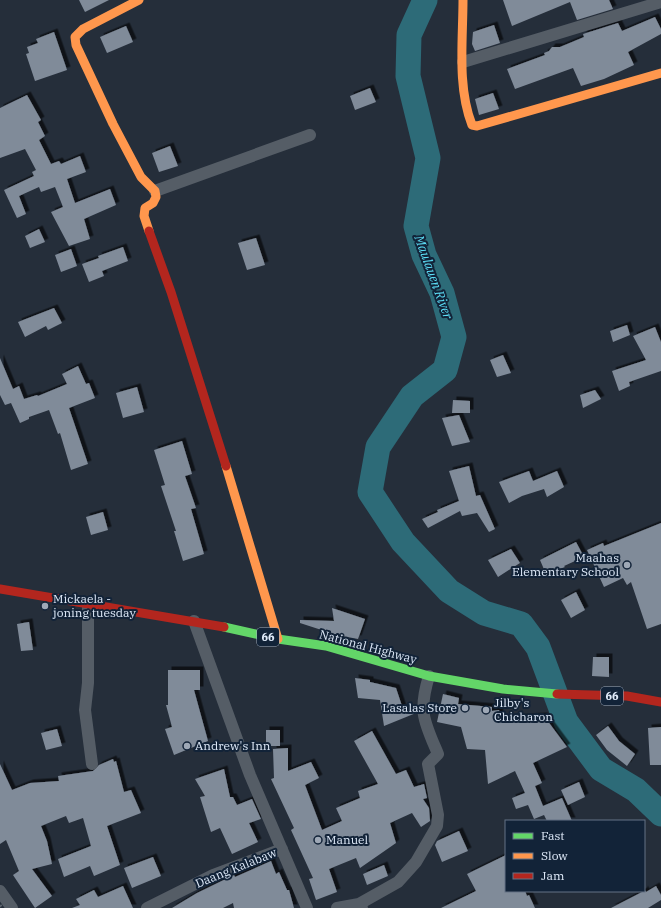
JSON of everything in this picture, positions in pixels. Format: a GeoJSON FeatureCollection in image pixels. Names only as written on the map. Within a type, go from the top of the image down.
{"type":"FeatureCollection","features":[{"type":"Feature","properties":{"kind":"street"},"geometry":{"type":"LineString","coordinates":[[139,0],[83,29],[75,37],[76,45],[113,124],[141,177],[155,191],[156,197],[153,203],[145,208],[144,216],[171,292],[232,484],[278,639]]}},
{"type":"Feature","properties":{"kind":"street"},"geometry":{"type":"LineString","coordinates":[[463,0],[463,62],[466,103],[469,121],[472,125],[477,126],[661,73]]}},
{"type":"Feature","properties":{"kind":"street"},"geometry":{"type":"LineString","coordinates":[[463,62],[661,2]]}},
{"type":"Feature","properties":{"kind":"street"},"geometry":{"type":"LineString","coordinates":[[155,191],[310,135]]}},
{"type":"Feature","properties":{"kind":"street","name":"National Highway"},"geometry":{"type":"LineString","coordinates":[[0,589],[194,620],[278,639],[326,646],[429,676],[535,692],[562,695],[627,696],[661,702]]}},
{"type":"Feature","properties":{"kind":"street"},"geometry":{"type":"LineString","coordinates":[[88,603],[88,683],[85,710],[92,764]]}},
{"type":"Feature","properties":{"kind":"street"},"geometry":{"type":"LineString","coordinates":[[194,620],[250,775],[307,908]]}},
{"type":"Feature","properties":{"kind":"street"},"geometry":{"type":"LineString","coordinates":[[337,908],[360,906],[398,882],[416,862],[437,826],[438,815],[428,764],[438,754],[423,718],[424,693],[429,676]]}},
{"type":"Feature","properties":{"kind":"street","name":"Daang Kalabaw"},"geometry":{"type":"LineString","coordinates":[[147,908],[213,875],[282,849]]}},
{"type":"Feature","properties":{"kind":"street"},"geometry":{"type":"LineString","coordinates":[[0,891],[12,908]]}},
{"type":"Feature","properties":{"kind":"building"},"geometry":{"type":"Polygon","coordinates":[[[79,0],[109,0],[85,12],[79,0]]]}},
{"type":"Feature","properties":{"kind":"building"},"geometry":{"type":"Polygon","coordinates":[[[503,0],[609,0],[613,9],[577,20],[570,2],[512,26],[503,0]]]}},
{"type":"Feature","properties":{"kind":"building"},"geometry":{"type":"Polygon","coordinates":[[[655,17],[661,29],[661,34],[628,52],[634,65],[604,79],[581,86],[573,68],[515,89],[507,69],[545,55],[544,53],[549,51],[552,47],[560,47],[584,37],[583,34],[618,23],[622,31],[655,17]]]}},
{"type":"Feature","properties":{"kind":"building"},"geometry":{"type":"Polygon","coordinates":[[[494,25],[500,43],[475,51],[472,44],[473,32],[494,25]]]}},
{"type":"Feature","properties":{"kind":"building"},"geometry":{"type":"Polygon","coordinates":[[[126,26],[133,42],[107,53],[100,37],[126,26]]]}},
{"type":"Feature","properties":{"kind":"building"},"geometry":{"type":"Polygon","coordinates":[[[54,32],[67,70],[35,81],[26,54],[29,53],[27,47],[38,43],[36,39],[54,32]]]}},
{"type":"Feature","properties":{"kind":"building"},"geometry":{"type":"Polygon","coordinates":[[[370,88],[376,102],[355,110],[350,96],[370,88]]]}},
{"type":"Feature","properties":{"kind":"building"},"geometry":{"type":"Polygon","coordinates":[[[493,93],[499,109],[479,115],[475,99],[493,93]]]}},
{"type":"Feature","properties":{"kind":"building"},"geometry":{"type":"Polygon","coordinates":[[[27,95],[41,120],[38,122],[45,136],[39,140],[51,164],[59,161],[61,164],[80,156],[86,172],[67,179],[75,203],[110,189],[116,205],[84,219],[90,239],[69,246],[51,212],[63,207],[55,187],[41,192],[39,187],[19,196],[26,214],[17,218],[4,190],[34,176],[32,172],[36,170],[25,149],[0,158],[0,108],[27,95]]]}},
{"type":"Feature","properties":{"kind":"building"},"geometry":{"type":"Polygon","coordinates":[[[170,146],[178,166],[159,172],[152,153],[170,146]]]}},
{"type":"Feature","properties":{"kind":"building"},"geometry":{"type":"Polygon","coordinates":[[[39,229],[45,242],[30,248],[25,236],[39,229]]]}},
{"type":"Feature","properties":{"kind":"building"},"geometry":{"type":"Polygon","coordinates":[[[256,238],[265,265],[247,270],[238,243],[256,238]]]}},
{"type":"Feature","properties":{"kind":"building"},"geometry":{"type":"Polygon","coordinates":[[[123,247],[128,261],[102,271],[104,276],[89,282],[82,264],[99,258],[98,256],[123,247]]]}},
{"type":"Feature","properties":{"kind":"building"},"geometry":{"type":"Polygon","coordinates":[[[71,249],[77,266],[61,272],[55,255],[71,249]]]}},
{"type":"Feature","properties":{"kind":"building"},"geometry":{"type":"Polygon","coordinates":[[[54,308],[62,323],[48,330],[46,326],[25,337],[18,322],[54,308]]]}},
{"type":"Feature","properties":{"kind":"building"},"geometry":{"type":"Polygon","coordinates":[[[627,325],[630,335],[613,342],[610,331],[627,325]]]}},
{"type":"Feature","properties":{"kind":"building"},"geometry":{"type":"Polygon","coordinates":[[[655,327],[661,342],[661,371],[629,382],[630,386],[619,391],[612,371],[646,360],[633,336],[655,327]]]}},
{"type":"Feature","properties":{"kind":"building"},"geometry":{"type":"Polygon","coordinates":[[[503,355],[511,373],[497,377],[490,360],[503,355]]]}},
{"type":"Feature","properties":{"kind":"building"},"geometry":{"type":"Polygon","coordinates":[[[0,358],[13,389],[19,386],[24,399],[38,396],[67,384],[62,374],[78,366],[86,384],[89,383],[95,398],[69,408],[88,464],[71,470],[60,433],[58,434],[49,410],[29,417],[29,419],[20,423],[11,403],[5,405],[0,395],[0,358]]]}},
{"type":"Feature","properties":{"kind":"building"},"geometry":{"type":"Polygon","coordinates":[[[137,387],[144,412],[123,418],[116,393],[137,387]]]}},
{"type":"Feature","properties":{"kind":"building"},"geometry":{"type":"Polygon","coordinates":[[[595,390],[601,399],[583,408],[580,395],[595,390]]]}},
{"type":"Feature","properties":{"kind":"building"},"geometry":{"type":"Polygon","coordinates":[[[453,400],[470,401],[470,413],[452,413],[453,400]]]}},
{"type":"Feature","properties":{"kind":"building"},"geometry":{"type":"Polygon","coordinates":[[[459,415],[470,442],[452,446],[442,418],[459,415]]]}},
{"type":"Feature","properties":{"kind":"building"},"geometry":{"type":"Polygon","coordinates":[[[182,441],[192,474],[185,476],[196,508],[191,509],[204,554],[183,561],[174,531],[176,531],[161,486],[165,485],[154,450],[182,441]]]}},
{"type":"Feature","properties":{"kind":"building"},"geometry":{"type":"Polygon","coordinates":[[[469,466],[476,496],[480,495],[495,529],[489,532],[477,513],[462,516],[460,511],[428,528],[422,519],[438,512],[437,510],[459,501],[449,471],[469,466]]]}},
{"type":"Feature","properties":{"kind":"building"},"geometry":{"type":"Polygon","coordinates":[[[529,471],[533,481],[557,471],[564,487],[547,497],[544,489],[522,496],[509,503],[499,482],[529,471]]]}},
{"type":"Feature","properties":{"kind":"building"},"geometry":{"type":"Polygon","coordinates":[[[103,512],[108,530],[91,535],[86,517],[103,512]]]}},
{"type":"Feature","properties":{"kind":"building","name":"Maahas Elementary School"},"geometry":{"type":"Polygon","coordinates":[[[661,523],[661,624],[647,629],[631,582],[627,585],[623,578],[604,587],[587,550],[603,543],[604,546],[661,523]]]}},
{"type":"Feature","properties":{"kind":"building"},"geometry":{"type":"Polygon","coordinates":[[[576,542],[584,557],[564,566],[565,567],[546,574],[540,560],[576,542]]]}},
{"type":"Feature","properties":{"kind":"building"},"geometry":{"type":"Polygon","coordinates":[[[511,549],[520,563],[498,577],[488,560],[511,549]]]}},
{"type":"Feature","properties":{"kind":"building"},"geometry":{"type":"Polygon","coordinates":[[[576,592],[585,610],[571,618],[561,600],[576,592]]]}},
{"type":"Feature","properties":{"kind":"building"},"geometry":{"type":"Polygon","coordinates":[[[332,608],[365,619],[358,639],[337,635],[300,623],[300,620],[334,621],[332,608]]]}},
{"type":"Feature","properties":{"kind":"building"},"geometry":{"type":"Polygon","coordinates":[[[29,622],[33,650],[21,651],[17,624],[29,622]]]}},
{"type":"Feature","properties":{"kind":"building"},"geometry":{"type":"Polygon","coordinates":[[[593,657],[609,657],[609,677],[592,676],[593,657]]]}},
{"type":"Feature","properties":{"kind":"building"},"geometry":{"type":"Polygon","coordinates":[[[168,670],[200,670],[200,690],[194,690],[208,741],[174,755],[165,729],[172,727],[166,705],[168,705],[168,670]]]}},
{"type":"Feature","properties":{"kind":"building"},"geometry":{"type":"Polygon","coordinates":[[[355,678],[370,680],[370,682],[396,688],[403,709],[416,710],[416,713],[384,726],[380,700],[358,698],[355,678]]]}},
{"type":"Feature","properties":{"kind":"building"},"geometry":{"type":"Polygon","coordinates":[[[443,694],[459,698],[458,704],[492,707],[492,711],[499,710],[501,719],[544,716],[567,747],[533,763],[542,783],[535,786],[543,806],[562,798],[572,820],[546,820],[544,815],[534,819],[528,805],[516,809],[512,798],[525,793],[515,771],[488,784],[485,750],[467,749],[461,727],[437,722],[443,694]]]}},
{"type":"Feature","properties":{"kind":"building"},"geometry":{"type":"Polygon","coordinates":[[[608,726],[619,741],[635,754],[627,766],[607,750],[596,735],[608,726]]]}},
{"type":"Feature","properties":{"kind":"building"},"geometry":{"type":"Polygon","coordinates":[[[661,727],[661,765],[650,765],[648,728],[661,727]]]}},
{"type":"Feature","properties":{"kind":"building"},"geometry":{"type":"Polygon","coordinates":[[[57,729],[62,746],[46,750],[41,733],[57,729]]]}},
{"type":"Feature","properties":{"kind":"building"},"geometry":{"type":"Polygon","coordinates":[[[266,730],[280,730],[280,746],[266,746],[266,730]]]}},
{"type":"Feature","properties":{"kind":"building"},"geometry":{"type":"Polygon","coordinates":[[[372,731],[396,774],[406,770],[414,787],[424,784],[427,798],[423,799],[429,808],[430,821],[421,827],[412,813],[390,823],[396,843],[360,868],[356,858],[329,869],[337,892],[316,900],[309,879],[313,878],[291,830],[294,828],[271,779],[274,778],[273,749],[288,748],[288,771],[311,762],[319,778],[305,785],[322,830],[342,821],[336,808],[360,798],[358,791],[378,784],[354,741],[372,731]]]}},
{"type":"Feature","properties":{"kind":"building"},"geometry":{"type":"Polygon","coordinates":[[[113,759],[114,762],[116,761],[124,792],[131,790],[141,813],[107,826],[120,865],[94,876],[90,866],[64,877],[58,859],[91,846],[83,818],[69,823],[66,816],[41,826],[47,841],[52,864],[32,869],[52,896],[35,908],[13,875],[19,871],[6,840],[0,844],[0,764],[12,790],[30,783],[59,781],[58,776],[93,771],[99,765],[113,759]]]}},
{"type":"Feature","properties":{"kind":"building"},"geometry":{"type":"Polygon","coordinates":[[[224,769],[230,797],[233,797],[237,805],[252,799],[261,819],[249,823],[258,842],[232,854],[220,828],[211,832],[200,797],[205,796],[195,779],[224,769]]]}},
{"type":"Feature","properties":{"kind":"building"},"geometry":{"type":"Polygon","coordinates":[[[579,782],[585,797],[568,805],[561,790],[579,782]]]}},
{"type":"Feature","properties":{"kind":"building"},"geometry":{"type":"Polygon","coordinates":[[[459,831],[468,851],[442,862],[435,845],[437,841],[459,831]]]}},
{"type":"Feature","properties":{"kind":"building"},"geometry":{"type":"Polygon","coordinates":[[[505,855],[505,892],[525,892],[527,896],[529,895],[535,908],[441,908],[476,891],[467,874],[505,855]]]}},
{"type":"Feature","properties":{"kind":"building"},"geometry":{"type":"Polygon","coordinates":[[[153,857],[161,876],[132,888],[124,868],[153,857]]]}},
{"type":"Feature","properties":{"kind":"building"},"geometry":{"type":"Polygon","coordinates":[[[271,861],[276,874],[279,872],[287,890],[289,890],[294,908],[234,908],[233,903],[223,908],[172,908],[197,893],[234,875],[235,877],[271,861]]]}},
{"type":"Feature","properties":{"kind":"building"},"geometry":{"type":"Polygon","coordinates":[[[384,865],[388,876],[367,885],[363,874],[384,865]]]}},
{"type":"Feature","properties":{"kind":"building"},"geometry":{"type":"Polygon","coordinates":[[[123,886],[133,908],[72,908],[80,905],[76,899],[94,890],[98,897],[123,886]]]}},
{"type":"Feature","properties":{"kind":"building"},"geometry":{"type":"Polygon","coordinates":[[[656,886],[661,895],[661,900],[648,908],[611,908],[642,892],[645,892],[645,890],[646,892],[656,886]]]}},
{"type":"Feature","properties":{"kind":"waterway","name":"Maulauen River"},"geometry":{"type":"LineString","coordinates":[[425,0],[409,35],[408,76],[428,158],[416,226],[424,255],[442,293],[454,337],[445,370],[412,396],[378,447],[370,492],[403,542],[449,591],[484,613],[521,624],[538,647],[566,722],[601,769],[636,790],[661,814]]}},
{"type":"Feature","properties":{"kind":"traffic: fast"},"geometry":{"type":"LineString","coordinates":[[224,627],[278,639],[326,646],[429,676],[503,689],[557,694]]}},
{"type":"Feature","properties":{"kind":"traffic: slow"},"geometry":{"type":"LineString","coordinates":[[139,0],[83,29],[75,37],[76,45],[113,124],[141,177],[155,191],[156,197],[153,203],[145,208],[144,216],[149,231]]}},
{"type":"Feature","properties":{"kind":"traffic: slow"},"geometry":{"type":"LineString","coordinates":[[463,0],[462,63],[464,95],[472,125],[477,126],[661,73]]}},
{"type":"Feature","properties":{"kind":"traffic: slow"},"geometry":{"type":"LineString","coordinates":[[226,466],[278,639]]}},
{"type":"Feature","properties":{"kind":"traffic: jam"},"geometry":{"type":"LineString","coordinates":[[149,231],[171,292],[226,466]]}},
{"type":"Feature","properties":{"kind":"traffic: jam"},"geometry":{"type":"LineString","coordinates":[[0,589],[224,627]]}},
{"type":"Feature","properties":{"kind":"traffic: jam"},"geometry":{"type":"LineString","coordinates":[[557,694],[627,696],[661,702]]}},
{"type":"Feature","properties":{"kind":"place","name":"Maahas Elementary School"},"geometry":{"type":"Point","coordinates":[627,565]}},
{"type":"Feature","properties":{"kind":"place","name":"Mickaela - joning tuesday"},"geometry":{"type":"Point","coordinates":[45,606]}},
{"type":"Feature","properties":{"kind":"place","name":"Lasalas Store"},"geometry":{"type":"Point","coordinates":[465,708]}},
{"type":"Feature","properties":{"kind":"place","name":"Jilby's Chicharon"},"geometry":{"type":"Point","coordinates":[486,710]}},
{"type":"Feature","properties":{"kind":"place","name":"Andrew's Inn"},"geometry":{"type":"Point","coordinates":[187,746]}},
{"type":"Feature","properties":{"kind":"place","name":"Manuel"},"geometry":{"type":"Point","coordinates":[318,840]}}]}
